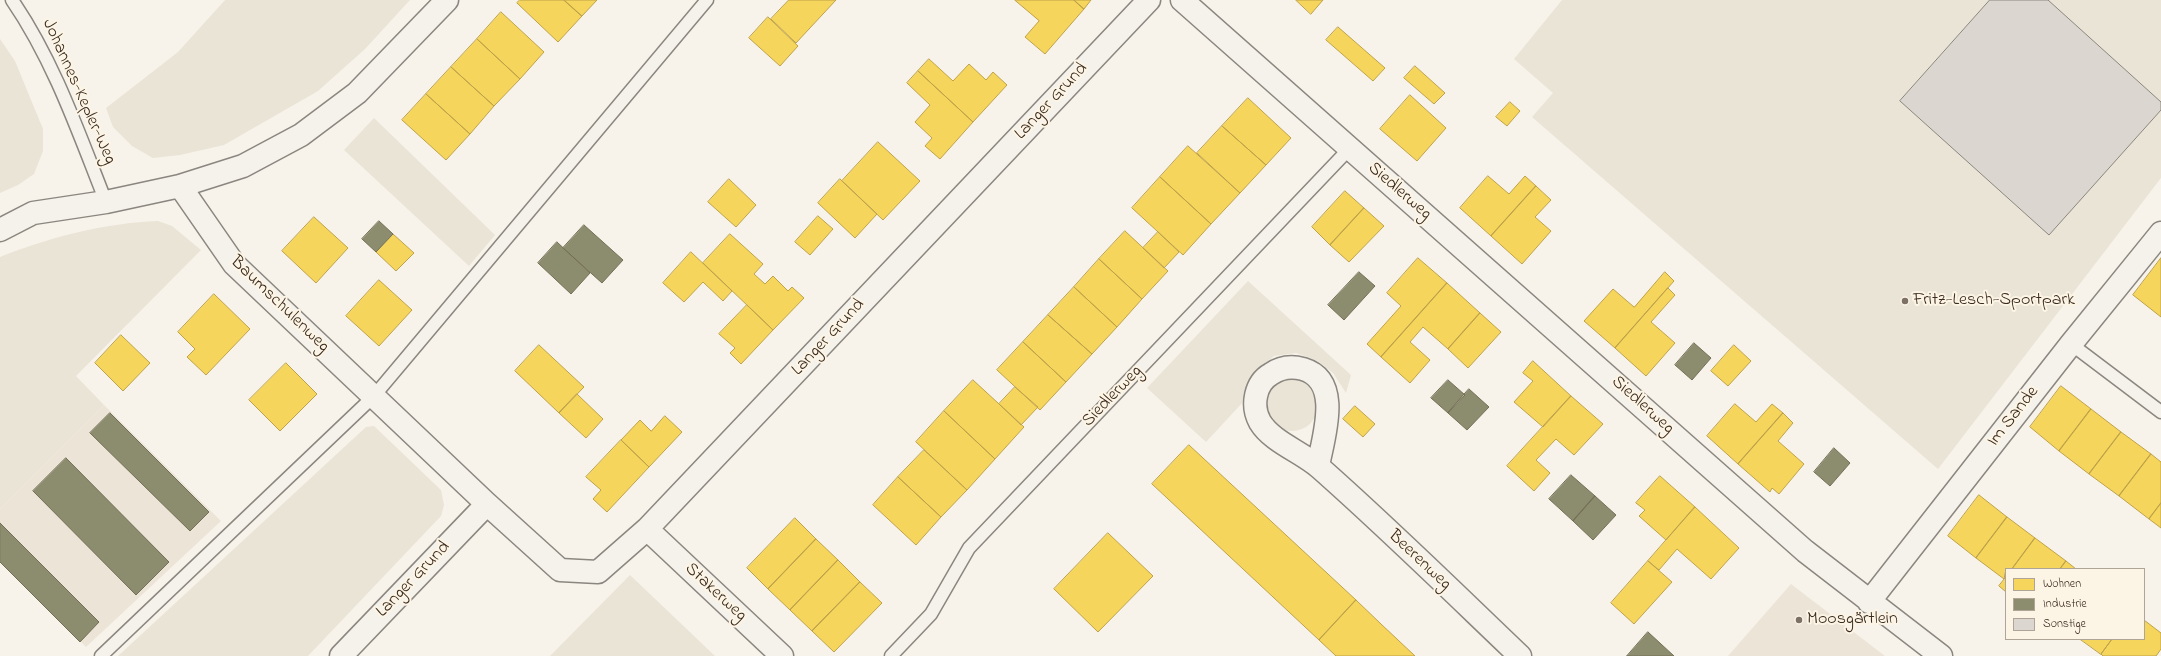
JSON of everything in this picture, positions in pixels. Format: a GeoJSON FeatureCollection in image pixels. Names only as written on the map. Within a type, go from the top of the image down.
{"type":"FeatureCollection","features":[{"type":"Feature","properties":{"kind":"street"},"geometry":{"type":"LineString","coordinates":[[0,230],[33,213],[106,202],[180,186],[243,166],[301,135],[357,93],[447,0]]}},
{"type":"Feature","properties":{"kind":"street","name":"Langer Grund"},"geometry":{"type":"LineString","coordinates":[[374,396],[487,504],[560,570],[598,572],[647,530],[1149,0]]}},
{"type":"Feature","properties":{"kind":"street","name":"Siedlerweg"},"geometry":{"type":"LineString","coordinates":[[1182,0],[1806,551],[1869,602],[1941,656]]}},
{"type":"Feature","properties":{"kind":"street","name":"Baumschulenweg"},"geometry":{"type":"LineString","coordinates":[[180,186],[234,264],[374,396]]}},
{"type":"Feature","properties":{"kind":"street","name":"Im Sande"},"geometry":{"type":"LineString","coordinates":[[1869,602],[2071,344],[2161,233]]}},
{"type":"Feature","properties":{"kind":"street","name":"Beerenweg"},"geometry":{"type":"LineString","coordinates":[[1318,466],[1520,656]]}},
{"type":"Feature","properties":{"kind":"street","name":"Langer Grund"},"geometry":{"type":"LineString","coordinates":[[341,656],[487,504]]}},
{"type":"Feature","properties":{"kind":"street","name":"Stakerweg"},"geometry":{"type":"LineString","coordinates":[[647,530],[782,656]]}},
{"type":"Feature","properties":{"kind":"lane","name":"Johannes-Kepler-Weg"},"geometry":{"type":"LineString","coordinates":[[12,0],[29,24],[62,94],[106,202]]}},
{"type":"Feature","properties":{"kind":"lane"},"geometry":{"type":"LineString","coordinates":[[101,656],[374,396],[707,0]]}},
{"type":"Feature","properties":{"kind":"lane","name":"Siedlerweg"},"geometry":{"type":"LineString","coordinates":[[891,656],[931,614],[969,548],[1350,148]]}},
{"type":"Feature","properties":{"kind":"lane"},"geometry":{"type":"LineString","coordinates":[[2071,344],[2161,412]]}},
{"type":"Feature","properties":{"kind":"shaded area"},"geometry":{"type":"Polygon","coordinates":[[[225,0],[410,0],[365,49],[318,91],[224,145],[180,155],[153,158],[132,146],[113,127],[106,108],[178,52],[225,0]]]}},
{"type":"Feature","properties":{"kind":"shaded area","name":"Fritz-Lesch-Sportpark"},"geometry":{"type":"Polygon","coordinates":[[[1562,0],[2161,0],[2161,178],[1938,469],[1532,117],[1553,93],[1514,59],[1562,0]]]}},
{"type":"Feature","properties":{"kind":"shaded area"},"geometry":{"type":"Polygon","coordinates":[[[0,39],[15,61],[43,129],[43,151],[34,174],[18,185],[0,193],[0,39]]]}},
{"type":"Feature","properties":{"kind":"shaded area"},"geometry":{"type":"Polygon","coordinates":[[[374,118],[495,235],[469,266],[344,150],[374,118]]]}},
{"type":"Feature","properties":{"kind":"shaded area"},"geometry":{"type":"Polygon","coordinates":[[[158,221],[172,226],[201,250],[76,376],[104,405],[0,509],[0,257],[38,243],[78,232],[138,222],[158,221]]]}},
{"type":"Feature","properties":{"kind":"shaded area"},"geometry":{"type":"Polygon","coordinates":[[[1248,281],[1351,375],[1346,393],[1333,373],[1318,361],[1296,353],[1274,356],[1255,372],[1247,388],[1244,401],[1206,442],[1147,388],[1248,281]]]}},
{"type":"Feature","properties":{"kind":"shaded area"},"geometry":{"type":"Polygon","coordinates":[[[1287,379],[1297,379],[1306,383],[1314,391],[1318,400],[1318,410],[1314,419],[1306,427],[1297,431],[1287,431],[1278,427],[1270,419],[1266,410],[1266,400],[1270,391],[1278,383],[1287,379]]]}},
{"type":"Feature","properties":{"kind":"shaded area"},"geometry":{"type":"Polygon","coordinates":[[[104,405],[221,521],[86,647],[0,561],[0,509],[104,405]]]}},
{"type":"Feature","properties":{"kind":"shaded area"},"geometry":{"type":"Polygon","coordinates":[[[374,426],[441,490],[444,505],[441,516],[308,656],[118,656],[366,427],[374,426]]]}},
{"type":"Feature","properties":{"kind":"shaded area"},"geometry":{"type":"Polygon","coordinates":[[[630,575],[715,656],[550,656],[630,575]]]}},
{"type":"Feature","properties":{"kind":"shaded area","name":"Moosgärtlein"},"geometry":{"type":"Polygon","coordinates":[[[1791,584],[1885,656],[1728,656],[1791,584]]]}},
{"type":"Feature","properties":{"kind":"building: Wohnen"},"geometry":{"type":"Polygon","coordinates":[[[520,0],[564,0],[582,16],[558,42],[517,3],[520,0]]]}},
{"type":"Feature","properties":{"kind":"building: Wohnen"},"geometry":{"type":"Polygon","coordinates":[[[564,0],[597,0],[582,16],[564,0]]]}},
{"type":"Feature","properties":{"kind":"building: Wohnen"},"geometry":{"type":"Polygon","coordinates":[[[789,0],[836,0],[796,43],[771,19],[789,0]]]}},
{"type":"Feature","properties":{"kind":"building: Wohnen"},"geometry":{"type":"Polygon","coordinates":[[[1015,0],[1074,0],[1084,9],[1045,54],[1025,37],[1039,21],[1015,0]]]}},
{"type":"Feature","properties":{"kind":"building: Wohnen"},"geometry":{"type":"Polygon","coordinates":[[[1074,0],[1091,0],[1084,9],[1074,0]]]}},
{"type":"Feature","properties":{"kind":"building: Wohnen"},"geometry":{"type":"Polygon","coordinates":[[[1296,0],[1323,0],[1311,14],[1296,0]]]}},
{"type":"Feature","properties":{"kind":"building: Wohnen"},"geometry":{"type":"Polygon","coordinates":[[[501,12],[544,52],[520,79],[477,39],[501,12]]]}},
{"type":"Feature","properties":{"kind":"building: Wohnen"},"geometry":{"type":"Polygon","coordinates":[[[768,17],[798,46],[780,66],[749,38],[768,17]]]}},
{"type":"Feature","properties":{"kind":"building: Wohnen"},"geometry":{"type":"Polygon","coordinates":[[[1338,27],[1385,68],[1373,81],[1326,40],[1338,27]]]}},
{"type":"Feature","properties":{"kind":"building: Wohnen"},"geometry":{"type":"Polygon","coordinates":[[[477,39],[520,79],[494,106],[451,67],[477,39]]]}},
{"type":"Feature","properties":{"kind":"building: Wohnen"},"geometry":{"type":"Polygon","coordinates":[[[929,59],[953,81],[969,64],[986,80],[993,72],[1007,85],[973,122],[918,71],[929,59]]]}},
{"type":"Feature","properties":{"kind":"building: Wohnen"},"geometry":{"type":"Polygon","coordinates":[[[1415,66],[1445,93],[1434,104],[1404,78],[1415,66]]]}},
{"type":"Feature","properties":{"kind":"building: Wohnen"},"geometry":{"type":"Polygon","coordinates":[[[451,67],[494,106],[470,134],[426,94],[451,67]]]}},
{"type":"Feature","properties":{"kind":"building: Wohnen"},"geometry":{"type":"Polygon","coordinates":[[[918,71],[973,122],[940,159],[925,146],[932,138],[915,122],[930,105],[907,83],[918,71]]]}},
{"type":"Feature","properties":{"kind":"building: Wohnen"},"geometry":{"type":"Polygon","coordinates":[[[426,94],[470,134],[446,160],[402,120],[426,94]]]}},
{"type":"Feature","properties":{"kind":"building: Wohnen"},"geometry":{"type":"Polygon","coordinates":[[[1410,95],[1446,128],[1417,161],[1380,129],[1410,95]]]}},
{"type":"Feature","properties":{"kind":"building: Wohnen"},"geometry":{"type":"Polygon","coordinates":[[[1248,98],[1291,138],[1266,165],[1222,126],[1248,98]]]}},
{"type":"Feature","properties":{"kind":"building: Wohnen"},"geometry":{"type":"Polygon","coordinates":[[[1510,102],[1520,111],[1507,126],[1496,117],[1510,102]]]}},
{"type":"Feature","properties":{"kind":"building: Wohnen"},"geometry":{"type":"Polygon","coordinates":[[[1222,126],[1266,165],[1240,193],[1197,153],[1222,126]]]}},
{"type":"Feature","properties":{"kind":"building: Wohnen"},"geometry":{"type":"Polygon","coordinates":[[[878,142],[920,181],[883,220],[842,181],[878,142]]]}},
{"type":"Feature","properties":{"kind":"building: Wohnen"},"geometry":{"type":"Polygon","coordinates":[[[1188,146],[1240,193],[1211,224],[1160,177],[1188,146]]]}},
{"type":"Feature","properties":{"kind":"building: Wohnen"},"geometry":{"type":"Polygon","coordinates":[[[1488,176],[1509,194],[1525,176],[1536,186],[1491,236],[1460,208],[1488,176]]]}},
{"type":"Feature","properties":{"kind":"building: Wohnen"},"geometry":{"type":"Polygon","coordinates":[[[1160,177],[1211,224],[1183,255],[1132,208],[1160,177]]]}},
{"type":"Feature","properties":{"kind":"building: Wohnen"},"geometry":{"type":"Polygon","coordinates":[[[729,179],[756,205],[736,227],[708,202],[729,179]]]}},
{"type":"Feature","properties":{"kind":"building: Wohnen"},"geometry":{"type":"Polygon","coordinates":[[[840,179],[877,214],[855,238],[818,203],[840,179]]]}},
{"type":"Feature","properties":{"kind":"building: Wohnen"},"geometry":{"type":"Polygon","coordinates":[[[1536,186],[1551,200],[1535,217],[1551,231],[1522,264],[1491,236],[1536,186]]]}},
{"type":"Feature","properties":{"kind":"building: Wohnen"},"geometry":{"type":"Polygon","coordinates":[[[1345,191],[1364,208],[1330,245],[1312,227],[1345,191]]]}},
{"type":"Feature","properties":{"kind":"building: Wohnen"},"geometry":{"type":"Polygon","coordinates":[[[1364,208],[1384,226],[1349,262],[1330,245],[1364,208]]]}},
{"type":"Feature","properties":{"kind":"building: Wohnen"},"geometry":{"type":"Polygon","coordinates":[[[818,216],[833,229],[810,255],[795,242],[818,216]]]}},
{"type":"Feature","properties":{"kind":"building: Wohnen"},"geometry":{"type":"Polygon","coordinates":[[[314,217],[348,248],[316,283],[282,251],[314,217]]]}},
{"type":"Feature","properties":{"kind":"building: Wohnen"},"geometry":{"type":"Polygon","coordinates":[[[1125,231],[1168,271],[1142,299],[1099,259],[1125,231]]]}},
{"type":"Feature","properties":{"kind":"building: Wohnen"},"geometry":{"type":"Polygon","coordinates":[[[1158,232],[1179,252],[1164,268],[1143,248],[1158,232]]]}},
{"type":"Feature","properties":{"kind":"building: Wohnen"},"geometry":{"type":"Polygon","coordinates":[[[393,234],[414,253],[396,271],[376,252],[393,234]]]}},
{"type":"Feature","properties":{"kind":"building: Wohnen"},"geometry":{"type":"Polygon","coordinates":[[[730,234],[763,264],[754,274],[765,284],[773,276],[788,291],[792,287],[804,298],[773,330],[703,263],[730,234]]]}},
{"type":"Feature","properties":{"kind":"building: Wohnen"},"geometry":{"type":"Polygon","coordinates":[[[691,252],[732,291],[723,301],[703,282],[684,302],[663,283],[691,252]]]}},
{"type":"Feature","properties":{"kind":"building: Wohnen"},"geometry":{"type":"Polygon","coordinates":[[[1418,258],[1447,283],[1381,357],[1367,344],[1401,306],[1387,293],[1418,258]]]}},
{"type":"Feature","properties":{"kind":"building: Wohnen"},"geometry":{"type":"Polygon","coordinates":[[[2161,258],[2161,317],[2133,295],[2161,258]]]}},
{"type":"Feature","properties":{"kind":"building: Wohnen"},"geometry":{"type":"Polygon","coordinates":[[[1099,259],[1142,299],[1117,327],[1074,287],[1099,259]]]}},
{"type":"Feature","properties":{"kind":"building: Wohnen"},"geometry":{"type":"Polygon","coordinates":[[[1665,272],[1674,281],[1615,348],[1584,321],[1613,289],[1634,307],[1665,272]]]}},
{"type":"Feature","properties":{"kind":"building: Wohnen"},"geometry":{"type":"Polygon","coordinates":[[[379,280],[412,310],[379,346],[346,316],[379,280]]]}},
{"type":"Feature","properties":{"kind":"building: Wohnen"},"geometry":{"type":"Polygon","coordinates":[[[1447,283],[1480,313],[1448,349],[1423,327],[1410,342],[1430,360],[1410,383],[1381,357],[1447,283]]]}},
{"type":"Feature","properties":{"kind":"building: Wohnen"},"geometry":{"type":"Polygon","coordinates":[[[1074,287],[1117,327],[1092,354],[1048,315],[1074,287]]]}},
{"type":"Feature","properties":{"kind":"building: Wohnen"},"geometry":{"type":"Polygon","coordinates":[[[1668,288],[1675,295],[1651,322],[1675,343],[1646,376],[1615,348],[1668,288]]]}},
{"type":"Feature","properties":{"kind":"building: Wohnen"},"geometry":{"type":"Polygon","coordinates":[[[214,294],[250,329],[206,375],[187,357],[195,349],[178,332],[214,294]]]}},
{"type":"Feature","properties":{"kind":"building: Wohnen"},"geometry":{"type":"Polygon","coordinates":[[[747,305],[773,330],[741,364],[730,353],[735,348],[719,334],[747,305]]]}},
{"type":"Feature","properties":{"kind":"building: Wohnen"},"geometry":{"type":"Polygon","coordinates":[[[1480,313],[1501,332],[1468,368],[1448,349],[1480,313]]]}},
{"type":"Feature","properties":{"kind":"building: Wohnen"},"geometry":{"type":"Polygon","coordinates":[[[1048,315],[1092,354],[1066,382],[1023,342],[1048,315]]]}},
{"type":"Feature","properties":{"kind":"building: Wohnen"},"geometry":{"type":"Polygon","coordinates":[[[121,335],[150,363],[123,391],[95,363],[121,335]]]}},
{"type":"Feature","properties":{"kind":"building: Wohnen"},"geometry":{"type":"Polygon","coordinates":[[[1023,342],[1066,382],[1040,410],[997,370],[1023,342]]]}},
{"type":"Feature","properties":{"kind":"building: Wohnen"},"geometry":{"type":"Polygon","coordinates":[[[539,345],[584,387],[559,413],[515,371],[539,345]]]}},
{"type":"Feature","properties":{"kind":"building: Wohnen"},"geometry":{"type":"Polygon","coordinates":[[[1734,345],[1751,361],[1728,386],[1711,371],[1734,345]]]}},
{"type":"Feature","properties":{"kind":"building: Wohnen"},"geometry":{"type":"Polygon","coordinates":[[[1533,361],[1571,396],[1543,427],[1514,402],[1533,381],[1523,373],[1533,361]]]}},
{"type":"Feature","properties":{"kind":"building: Wohnen"},"geometry":{"type":"Polygon","coordinates":[[[286,363],[317,394],[280,431],[249,400],[286,363]]]}},
{"type":"Feature","properties":{"kind":"building: Wohnen"},"geometry":{"type":"Polygon","coordinates":[[[973,380],[1024,427],[995,459],[944,411],[973,380]]]}},
{"type":"Feature","properties":{"kind":"building: Wohnen"},"geometry":{"type":"Polygon","coordinates":[[[2061,386],[2091,409],[2059,451],[2030,427],[2061,386]]]}},
{"type":"Feature","properties":{"kind":"building: Wohnen"},"geometry":{"type":"Polygon","coordinates":[[[1015,387],[1038,407],[1021,425],[999,404],[1015,387]]]}},
{"type":"Feature","properties":{"kind":"building: Wohnen"},"geometry":{"type":"Polygon","coordinates":[[[577,394],[603,419],[586,438],[559,413],[577,394]]]}},
{"type":"Feature","properties":{"kind":"building: Wohnen"},"geometry":{"type":"Polygon","coordinates":[[[1571,396],[1603,424],[1574,455],[1556,439],[1536,460],[1550,473],[1534,491],[1507,466],[1571,396]]]}},
{"type":"Feature","properties":{"kind":"building: Wohnen"},"geometry":{"type":"Polygon","coordinates":[[[1735,404],[1756,422],[1772,404],[1783,413],[1738,464],[1707,436],[1735,404]]]}},
{"type":"Feature","properties":{"kind":"building: Wohnen"},"geometry":{"type":"Polygon","coordinates":[[[1355,406],[1375,424],[1363,437],[1343,419],[1355,406]]]}},
{"type":"Feature","properties":{"kind":"building: Wohnen"},"geometry":{"type":"Polygon","coordinates":[[[2091,409],[2121,432],[2089,474],[2059,451],[2091,409]]]}},
{"type":"Feature","properties":{"kind":"building: Wohnen"},"geometry":{"type":"Polygon","coordinates":[[[944,411],[995,459],[967,490],[916,442],[944,411]]]}},
{"type":"Feature","properties":{"kind":"building: Wohnen"},"geometry":{"type":"Polygon","coordinates":[[[1783,413],[1793,423],[1778,441],[1804,464],[1779,494],[1772,488],[1770,492],[1738,464],[1783,413]]]}},
{"type":"Feature","properties":{"kind":"building: Wohnen"},"geometry":{"type":"Polygon","coordinates":[[[665,416],[682,432],[649,467],[621,440],[640,420],[651,431],[665,416]]]}},
{"type":"Feature","properties":{"kind":"building: Wohnen"},"geometry":{"type":"Polygon","coordinates":[[[2121,432],[2151,454],[2119,496],[2089,474],[2121,432]]]}},
{"type":"Feature","properties":{"kind":"building: Wohnen"},"geometry":{"type":"Polygon","coordinates":[[[621,440],[649,467],[607,512],[593,499],[601,490],[586,477],[621,440]]]}},
{"type":"Feature","properties":{"kind":"building: Wohnen"},"geometry":{"type":"Polygon","coordinates":[[[1189,445],[1356,600],[1319,640],[1152,484],[1189,445]]]}},
{"type":"Feature","properties":{"kind":"building: Wohnen"},"geometry":{"type":"Polygon","coordinates":[[[924,450],[967,490],[941,517],[898,477],[924,450]]]}},
{"type":"Feature","properties":{"kind":"building: Wohnen"},"geometry":{"type":"Polygon","coordinates":[[[2151,454],[2161,462],[2161,503],[2149,519],[2119,496],[2151,454]]]}},
{"type":"Feature","properties":{"kind":"building: Wohnen"},"geometry":{"type":"Polygon","coordinates":[[[1660,476],[1695,507],[1666,540],[1639,516],[1645,510],[1636,503],[1660,476]]]}},
{"type":"Feature","properties":{"kind":"building: Wohnen"},"geometry":{"type":"Polygon","coordinates":[[[898,477],[941,517],[916,545],[873,505],[898,477]]]}},
{"type":"Feature","properties":{"kind":"building: Wohnen"},"geometry":{"type":"Polygon","coordinates":[[[1979,495],[2007,517],[1976,558],[1948,536],[1979,495]]]}},
{"type":"Feature","properties":{"kind":"building: Wohnen"},"geometry":{"type":"Polygon","coordinates":[[[2161,503],[2161,528],[2149,519],[2161,503]]]}},
{"type":"Feature","properties":{"kind":"building: Wohnen"},"geometry":{"type":"Polygon","coordinates":[[[1695,507],[1739,548],[1711,579],[1677,549],[1659,570],[1648,561],[1695,507]]]}},
{"type":"Feature","properties":{"kind":"building: Wohnen"},"geometry":{"type":"Polygon","coordinates":[[[2007,517],[2035,538],[2013,568],[2005,568],[2004,579],[1976,558],[2007,517]]]}},
{"type":"Feature","properties":{"kind":"building: Wohnen"},"geometry":{"type":"Polygon","coordinates":[[[795,518],[816,539],[768,589],[747,568],[795,518]]]}},
{"type":"Feature","properties":{"kind":"building: Wohnen"},"geometry":{"type":"Polygon","coordinates":[[[1108,533],[1153,576],[1098,632],[1054,589],[1108,533]]]}},
{"type":"Feature","properties":{"kind":"building: Wohnen"},"geometry":{"type":"Polygon","coordinates":[[[2035,538],[2066,561],[2061,568],[2013,568],[2035,538]]]}},
{"type":"Feature","properties":{"kind":"building: Wohnen"},"geometry":{"type":"Polygon","coordinates":[[[816,539],[838,560],[790,610],[768,589],[816,539]]]}},
{"type":"Feature","properties":{"kind":"building: Wohnen"},"geometry":{"type":"Polygon","coordinates":[[[838,560],[860,582],[812,631],[790,610],[838,560]]]}},
{"type":"Feature","properties":{"kind":"building: Wohnen"},"geometry":{"type":"Polygon","coordinates":[[[1648,561],[1672,582],[1634,624],[1611,603],[1648,561]]]}},
{"type":"Feature","properties":{"kind":"building: Wohnen"},"geometry":{"type":"Polygon","coordinates":[[[2066,561],[2075,568],[2061,568],[2066,561]]]}},
{"type":"Feature","properties":{"kind":"building: Wohnen"},"geometry":{"type":"Polygon","coordinates":[[[2005,578],[2005,591],[1999,586],[2005,578]]]}},
{"type":"Feature","properties":{"kind":"building: Wohnen"},"geometry":{"type":"Polygon","coordinates":[[[860,582],[882,603],[834,652],[812,631],[860,582]]]}},
{"type":"Feature","properties":{"kind":"building: Wohnen"},"geometry":{"type":"Polygon","coordinates":[[[1356,600],[1415,656],[1336,656],[1319,640],[1356,600]]]}},
{"type":"Feature","properties":{"kind":"building: Wohnen"},"geometry":{"type":"Polygon","coordinates":[[[2145,621],[2161,633],[2161,649],[2156,656],[2103,656],[2101,654],[2111,640],[2145,640],[2145,621]]]}},
{"type":"Feature","properties":{"kind":"building: Wohnen"},"geometry":{"type":"Polygon","coordinates":[[[2081,640],[2111,640],[2101,654],[2081,640]]]}},
{"type":"Feature","properties":{"kind":"building: Industrie"},"geometry":{"type":"Polygon","coordinates":[[[379,221],[393,234],[376,252],[362,239],[379,221]]]}},
{"type":"Feature","properties":{"kind":"building: Industrie"},"geometry":{"type":"Polygon","coordinates":[[[584,225],[623,260],[602,283],[563,248],[584,225]]]}},
{"type":"Feature","properties":{"kind":"building: Industrie"},"geometry":{"type":"Polygon","coordinates":[[[557,242],[590,273],[571,294],[538,263],[557,242]]]}},
{"type":"Feature","properties":{"kind":"building: Industrie"},"geometry":{"type":"Polygon","coordinates":[[[1359,272],[1375,286],[1344,320],[1328,305],[1359,272]]]}},
{"type":"Feature","properties":{"kind":"building: Industrie"},"geometry":{"type":"Polygon","coordinates":[[[1694,343],[1711,358],[1692,380],[1675,365],[1694,343]]]}},
{"type":"Feature","properties":{"kind":"building: Industrie"},"geometry":{"type":"Polygon","coordinates":[[[1448,380],[1465,395],[1448,413],[1431,398],[1448,380]]]}},
{"type":"Feature","properties":{"kind":"building: Industrie"},"geometry":{"type":"Polygon","coordinates":[[[1469,389],[1489,407],[1467,430],[1448,413],[1469,389]]]}},
{"type":"Feature","properties":{"kind":"building: Industrie"},"geometry":{"type":"Polygon","coordinates":[[[110,413],[209,512],[190,531],[90,433],[110,413]]]}},
{"type":"Feature","properties":{"kind":"building: Industrie"},"geometry":{"type":"Polygon","coordinates":[[[1834,448],[1850,463],[1830,486],[1814,472],[1834,448]]]}},
{"type":"Feature","properties":{"kind":"building: Industrie"},"geometry":{"type":"Polygon","coordinates":[[[66,458],[169,562],[136,595],[33,491],[66,458]]]}},
{"type":"Feature","properties":{"kind":"building: Industrie"},"geometry":{"type":"Polygon","coordinates":[[[1571,475],[1595,496],[1573,521],[1549,499],[1571,475]]]}},
{"type":"Feature","properties":{"kind":"building: Industrie"},"geometry":{"type":"Polygon","coordinates":[[[1595,496],[1616,515],[1593,540],[1573,521],[1595,496]]]}},
{"type":"Feature","properties":{"kind":"building: Industrie"},"geometry":{"type":"Polygon","coordinates":[[[0,523],[99,622],[80,642],[0,562],[0,523]]]}},
{"type":"Feature","properties":{"kind":"building: Industrie"},"geometry":{"type":"Polygon","coordinates":[[[1648,632],[1674,656],[1627,656],[1648,632]]]}},
{"type":"Feature","properties":{"kind":"building: Sonstige"},"geometry":{"type":"Polygon","coordinates":[[[1990,0],[2048,0],[2161,102],[2161,110],[2049,235],[1900,101],[1990,0]]]}},
{"type":"Feature","properties":{"kind":"place","name":"Fritz-Lesch-Sportpark"},"geometry":{"type":"Point","coordinates":[1905,301]}},
{"type":"Feature","properties":{"kind":"place","name":"Moosgärtlein"},"geometry":{"type":"Point","coordinates":[1799,620]}}]}
